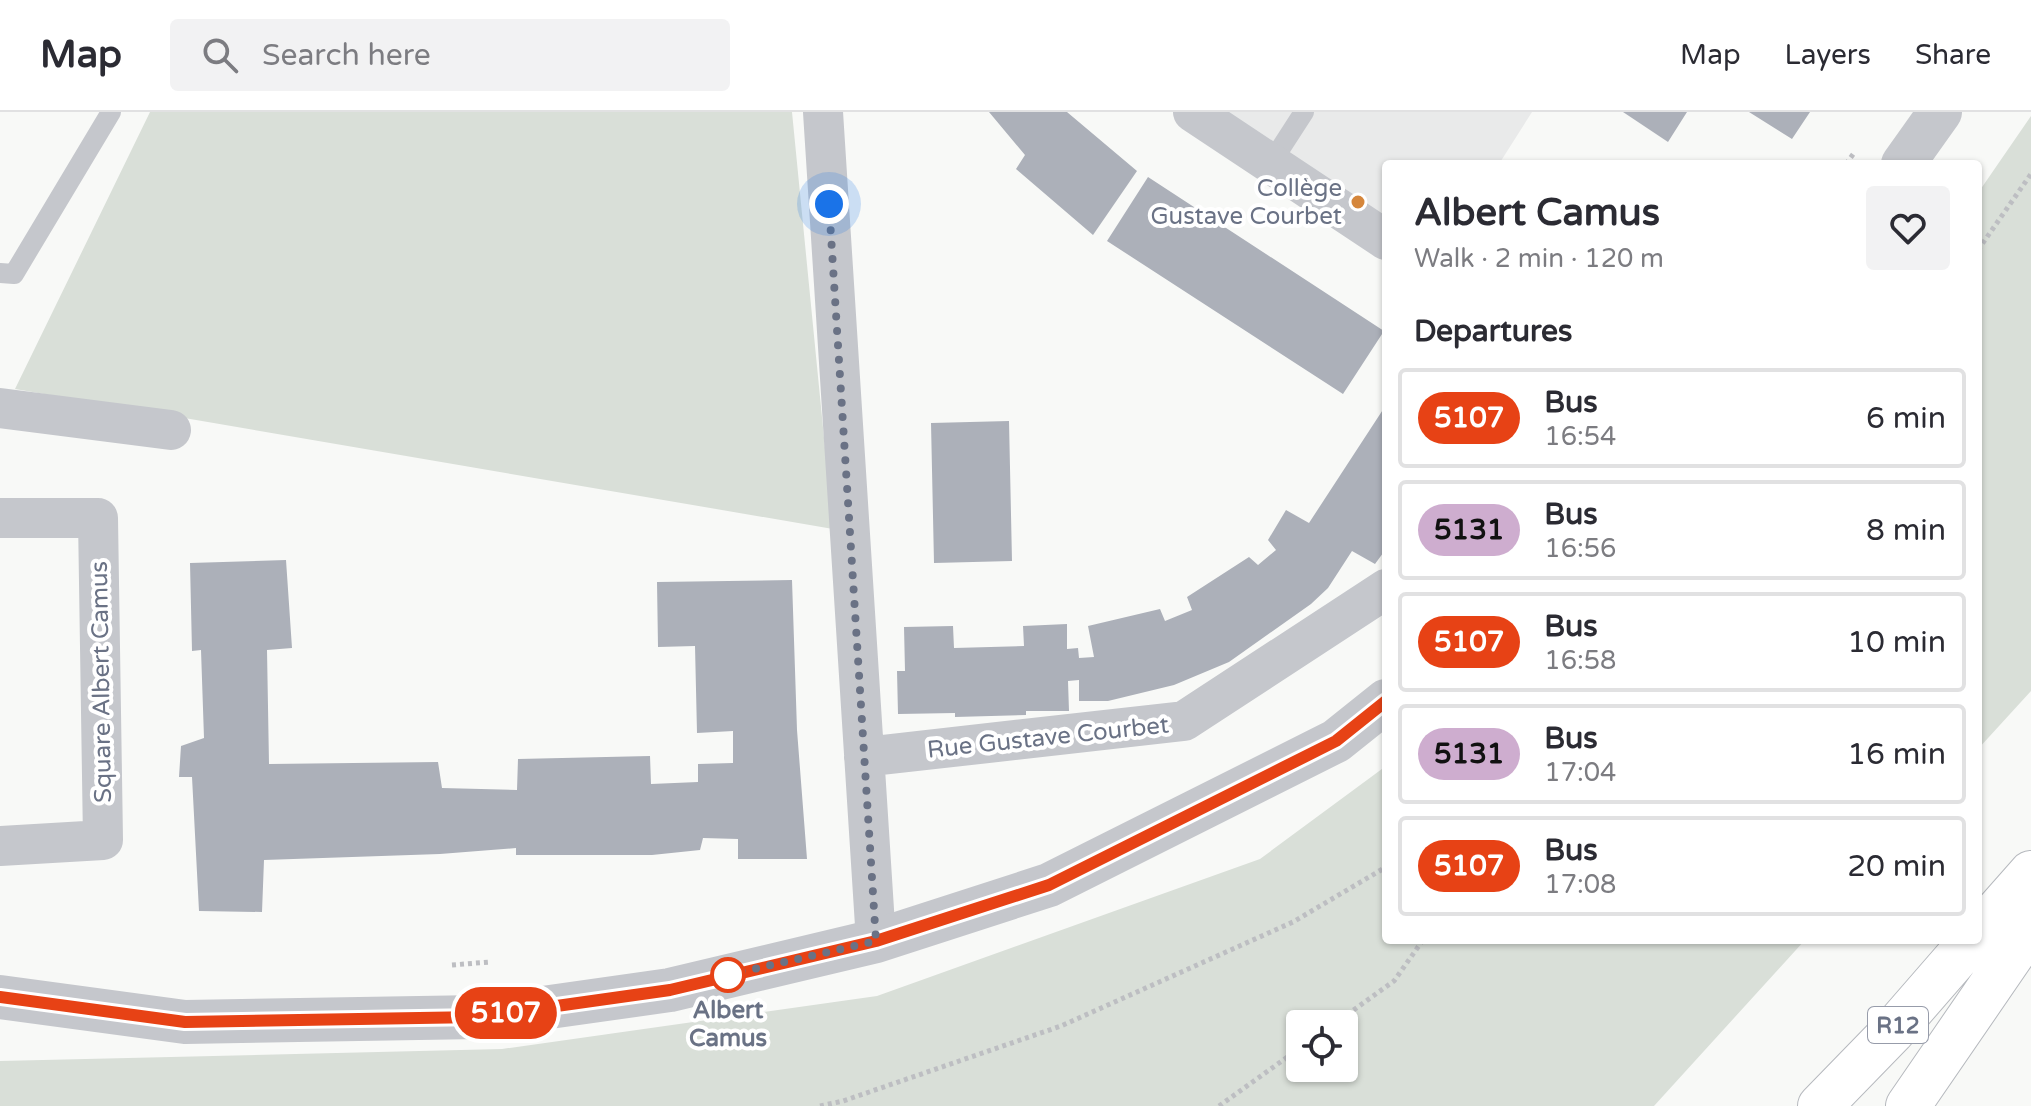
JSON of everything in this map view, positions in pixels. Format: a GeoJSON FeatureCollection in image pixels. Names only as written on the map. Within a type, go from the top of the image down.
{"type":"FeatureCollection","features":[{"type":"Feature","properties":{"kind":"main road"},"geometry":{"type":"LineString","coordinates":[[1982,928],[2031,873]]}},
{"type":"Feature","properties":{"kind":"main road","name":"R12"},"geometry":{"type":"LineString","coordinates":[[1908,1106],[2031,927]]}},
{"type":"Feature","properties":{"kind":"main road","name":"R12"},"geometry":{"type":"LineString","coordinates":[[1820,1106],[1892,1032],[1969,944]]}},
{"type":"Feature","properties":{"kind":"street"},"geometry":{"type":"LineString","coordinates":[[823,112],[876,941]]}},
{"type":"Feature","properties":{"kind":"street"},"geometry":{"type":"LineString","coordinates":[[1193,112],[1382,237]]}},
{"type":"Feature","properties":{"kind":"street"},"geometry":{"type":"LineString","coordinates":[[1906,160],[1940,112]]}},
{"type":"Feature","properties":{"kind":"street"},"geometry":{"type":"LineString","coordinates":[[0,408],[171,430]]}},
{"type":"Feature","properties":{"kind":"street","name":"Square Albert Camus"},"geometry":{"type":"LineString","coordinates":[[0,518],[98,518],[103,840],[0,846]]}},
{"type":"Feature","properties":{"kind":"street","name":"Rue Gustave Courbet"},"geometry":{"type":"LineString","coordinates":[[864,757],[1184,721],[1382,592]]}},
{"type":"Feature","properties":{"kind":"street"},"geometry":{"type":"LineString","coordinates":[[0,997],[185,1022],[479,1017],[670,990],[876,941],[1049,885],[1336,741],[1382,704]]}},
{"type":"Feature","properties":{"kind":"lane"},"geometry":{"type":"LineString","coordinates":[[0,273],[14,274],[111,112]]}},
{"type":"Feature","properties":{"kind":"lane"},"geometry":{"type":"LineString","coordinates":[[1271,163],[1304,112]]}},
{"type":"Feature","properties":{"kind":"path"},"geometry":{"type":"LineString","coordinates":[[1982,244],[2031,174]]}},
{"type":"Feature","properties":{"kind":"path"},"geometry":{"type":"LineString","coordinates":[[820,1106],[843,1101],[1061,1026],[1293,922],[1382,869]]}},
{"type":"Feature","properties":{"kind":"path"},"geometry":{"type":"LineString","coordinates":[[1354,1010],[1394,981],[1420,944]]}},
{"type":"Feature","properties":{"kind":"path"},"geometry":{"type":"LineString","coordinates":[[438,966],[500,962]]}},
{"type":"Feature","properties":{"kind":"path"},"geometry":{"type":"LineString","coordinates":[[1219,1106],[1286,1058]]}},
{"type":"Feature","properties":{"kind":"shaded area"},"geometry":{"type":"Polygon","coordinates":[[[150,112],[792,112],[833,529],[15,389],[150,112]]]}},
{"type":"Feature","properties":{"kind":"shaded area","name":"Collège Gustave Courbet"},"geometry":{"type":"Polygon","coordinates":[[[1193,112],[1532,112],[1502,160],[1382,160],[1382,237],[1193,112]]]}},
{"type":"Feature","properties":{"kind":"shaded area"},"geometry":{"type":"Polygon","coordinates":[[[2031,116],[2031,691],[1982,745],[1982,187],[2031,116]]]}},
{"type":"Feature","properties":{"kind":"shaded area"},"geometry":{"type":"Polygon","coordinates":[[[1382,769],[1382,944],[1801,944],[1654,1106],[0,1106],[0,1061],[502,1049],[877,996],[1260,859],[1382,769]]]}},
{"type":"Feature","properties":{"kind":"building"},"geometry":{"type":"Polygon","coordinates":[[[989,112],[1067,112],[1137,171],[1093,235],[1016,169],[1025,155],[989,112]]]}},
{"type":"Feature","properties":{"kind":"building"},"geometry":{"type":"Polygon","coordinates":[[[1623,112],[1687,112],[1668,142],[1623,112]]]}},
{"type":"Feature","properties":{"kind":"building"},"geometry":{"type":"Polygon","coordinates":[[[1749,112],[1810,112],[1792,139],[1749,112]]]}},
{"type":"Feature","properties":{"kind":"building"},"geometry":{"type":"Polygon","coordinates":[[[1148,177],[1382,330],[1382,334],[1343,394],[1107,241],[1148,177]]]}},
{"type":"Feature","properties":{"kind":"building"},"geometry":{"type":"Polygon","coordinates":[[[1382,411],[1382,554],[1375,564],[1352,551],[1328,588],[1311,604],[1229,662],[1174,685],[1108,701],[1079,701],[1079,680],[1068,681],[1069,711],[955,717],[955,713],[898,714],[897,671],[905,671],[904,627],[953,626],[954,648],[1024,646],[1023,626],[1067,624],[1067,649],[1078,648],[1079,658],[1094,657],[1088,626],[1160,609],[1165,621],[1192,610],[1187,597],[1249,557],[1258,565],[1276,550],[1268,540],[1286,510],[1309,523],[1382,411]]]}},
{"type":"Feature","properties":{"kind":"building"},"geometry":{"type":"Polygon","coordinates":[[[1009,421],[1012,561],[934,563],[931,423],[1009,421]]]}},
{"type":"Feature","properties":{"kind":"building"},"geometry":{"type":"Polygon","coordinates":[[[286,560],[292,648],[267,650],[269,764],[438,762],[442,788],[517,790],[518,759],[650,756],[651,784],[698,782],[698,764],[733,763],[733,731],[697,733],[695,646],[658,647],[657,582],[792,580],[797,730],[807,859],[738,859],[738,839],[703,838],[700,850],[652,855],[516,855],[516,848],[264,860],[262,912],[199,911],[192,777],[179,777],[181,746],[204,738],[201,650],[192,651],[190,563],[286,560]]]}},
{"type":"Feature","properties":{"kind":"bus line","name":"5107"},"geometry":{"type":"LineString","coordinates":[[0,997],[185,1022],[479,1017],[670,990],[876,941],[1049,885],[1336,741],[1382,704]]}},
{"type":"Feature","properties":{"kind":"place","name":"Collège Gustave Courbet"},"geometry":{"type":"Point","coordinates":[1358,202]}},
{"type":"Feature","properties":{"kind":"place","name":"Albert Camus"},"geometry":{"type":"Point","coordinates":[728,975]}},
{"type":"Feature","properties":{"kind":"route"},"geometry":{"type":"LineString","coordinates":[[728,975],[876,941],[829,204]]}}]}
